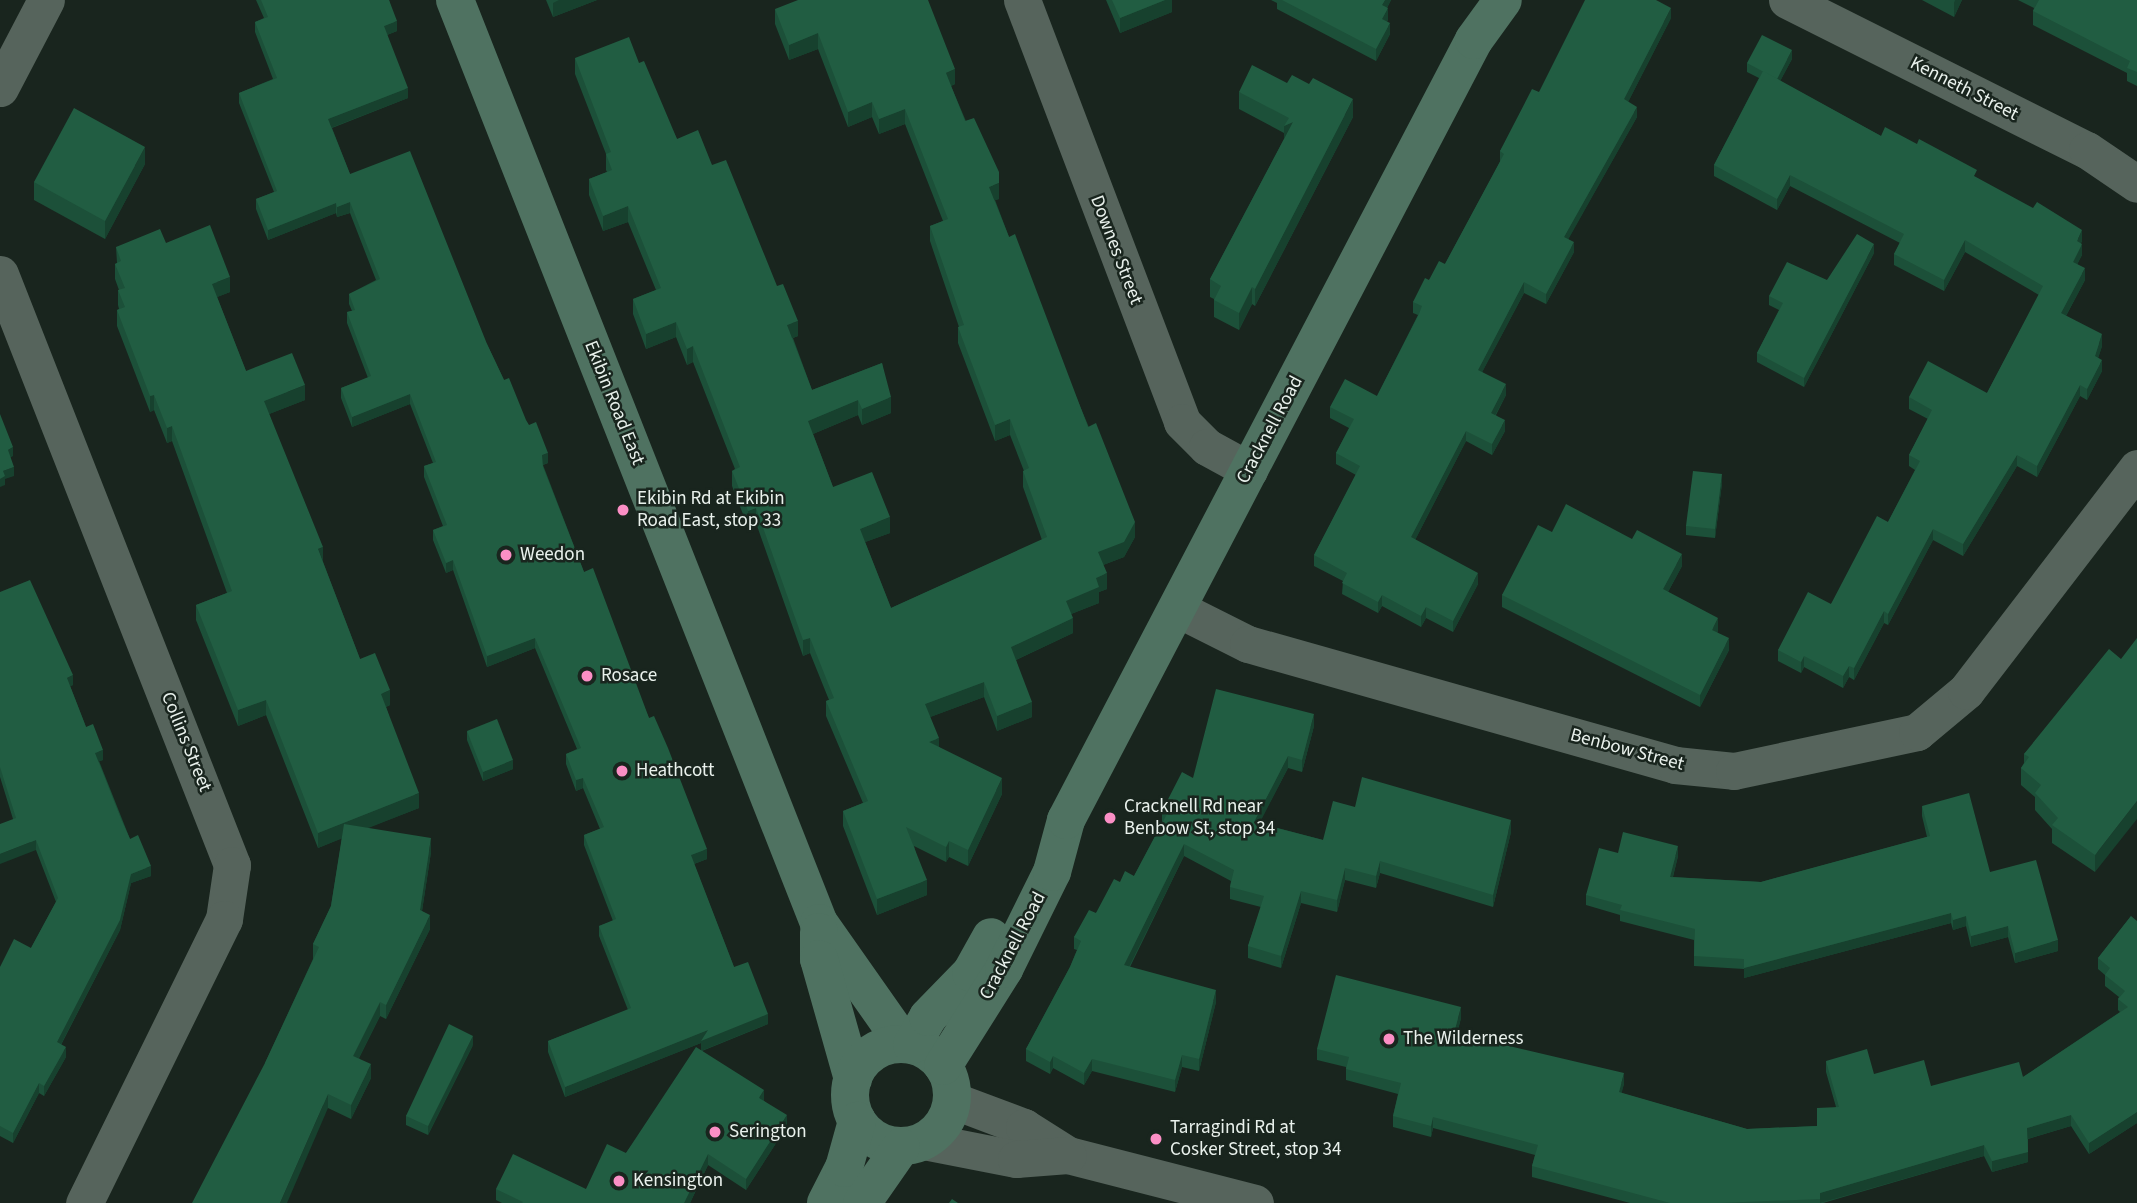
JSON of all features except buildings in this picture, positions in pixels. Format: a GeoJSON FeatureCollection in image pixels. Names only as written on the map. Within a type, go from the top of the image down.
{"type":"FeatureCollection","features":[{"type":"Feature","properties":{"kind":"street"},"geometry":{"type":"LineString","coordinates":[[0,88],[46,0]]}},
{"type":"Feature","properties":{"kind":"street","name":"Ekibin Road East"},"geometry":{"type":"LineString","coordinates":[[455,0],[819,923],[908,1044]]}},
{"type":"Feature","properties":{"kind":"street","name":"Downes Street"},"geometry":{"type":"LineString","coordinates":[[1022,0],[1182,422],[1207,447],[1249,470]]}},
{"type":"Feature","properties":{"kind":"street","name":"Cracknell Road"},"geometry":{"type":"LineString","coordinates":[[1474,40],[1488,0]]}},
{"type":"Feature","properties":{"kind":"street","name":"Cracknell Road"},"geometry":{"type":"LineString","coordinates":[[948,1083],[1052,872],[1066,820],[1474,40],[1503,0]]}},
{"type":"Feature","properties":{"kind":"street","name":"Kenneth Street"},"geometry":{"type":"LineString","coordinates":[[1787,0],[2087,150],[2137,184]]}},
{"type":"Feature","properties":{"kind":"street","name":"Collins Street"},"geometry":{"type":"LineString","coordinates":[[0,274],[232,865],[224,919],[84,1203]]}},
{"type":"Feature","properties":{"kind":"street","name":"Benbow Street"},"geometry":{"type":"LineString","coordinates":[[1178,609],[1248,644],[1675,765],[1734,771],[1917,732],[1965,691],[2137,468]]}},
{"type":"Feature","properties":{"kind":"street","name":"Cracknell Road"},"geometry":{"type":"LineString","coordinates":[[908,1044],[928,1017],[971,973],[1030,860],[1066,820]]}},
{"type":"Feature","properties":{"kind":"street","name":"Ekibin Road East"},"geometry":{"type":"LineString","coordinates":[[819,923],[819,958],[853,1079]]}},
{"type":"Feature","properties":{"kind":"street"},"geometry":{"type":"LineString","coordinates":[[1068,1155],[1016,1159],[868,1135],[857,1121],[850,1093],[853,1079],[873,1052],[908,1044],[948,1083],[1068,1155],[1255,1203]]}},
{"type":"Feature","properties":{"kind":"street"},"geometry":{"type":"LineString","coordinates":[[862,1203],[912,1144],[943,1124],[948,1083]]}},
{"type":"Feature","properties":{"kind":"street"},"geometry":{"type":"LineString","coordinates":[[826,1203],[844,1168],[857,1121]]}},
{"type":"Feature","properties":{"kind":"place","name":"Ekibin Rd at Ekibin Road East, stop 33"},"geometry":{"type":"Point","coordinates":[623,510]}},
{"type":"Feature","properties":{"kind":"place","name":"Weedon"},"geometry":{"type":"Point","coordinates":[506,555]}},
{"type":"Feature","properties":{"kind":"place","name":"Rosace"},"geometry":{"type":"Point","coordinates":[587,676]}},
{"type":"Feature","properties":{"kind":"place","name":"Heathcott"},"geometry":{"type":"Point","coordinates":[622,771]}},
{"type":"Feature","properties":{"kind":"place","name":"Cracknell Rd near Benbow St, stop 34"},"geometry":{"type":"Point","coordinates":[1110,818]}},
{"type":"Feature","properties":{"kind":"place","name":"The Wilderness"},"geometry":{"type":"Point","coordinates":[1389,1039]}},
{"type":"Feature","properties":{"kind":"place","name":"Serington"},"geometry":{"type":"Point","coordinates":[715,1132]}},
{"type":"Feature","properties":{"kind":"place","name":"Tarragindi Rd at Cosker Street, stop 34"},"geometry":{"type":"Point","coordinates":[1156,1139]}},
{"type":"Feature","properties":{"kind":"place","name":"Kensington"},"geometry":{"type":"Point","coordinates":[619,1181]}}]}
